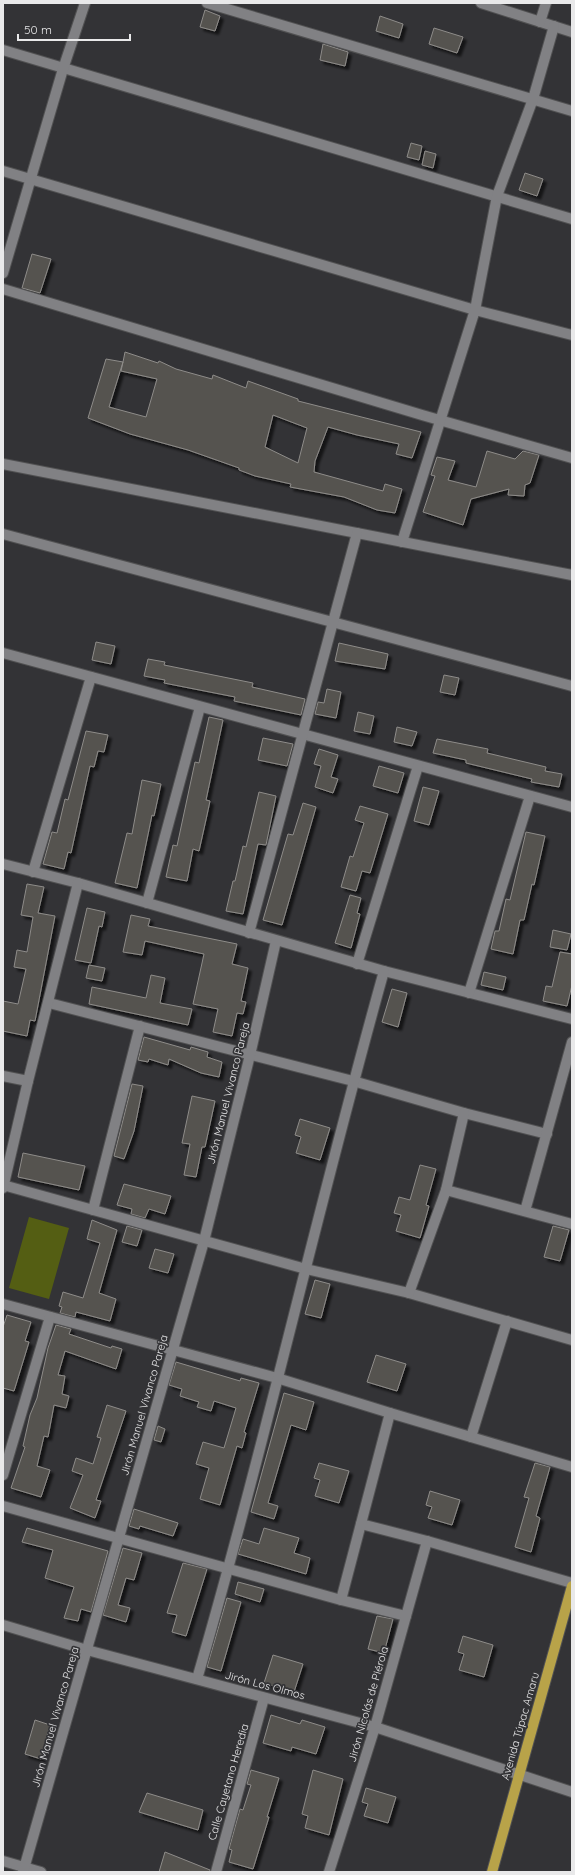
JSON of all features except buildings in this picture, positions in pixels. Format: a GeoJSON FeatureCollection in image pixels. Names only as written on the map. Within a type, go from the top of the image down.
{"type":"FeatureCollection","features":[{"type":"Feature","properties":{"kind":"main road","name":"Avenida Túpac Amaru"},"geometry":{"type":"LineString","coordinates":[[492,1872],[572,1585]]}},
{"type":"Feature","properties":{"kind":"street"},"geometry":{"type":"LineString","coordinates":[[3,273],[32,180],[63,69],[85,3]]}},
{"type":"Feature","properties":{"kind":"street"},"geometry":{"type":"LineString","coordinates":[[207,3],[572,111]]}},
{"type":"Feature","properties":{"kind":"street"},"geometry":{"type":"LineString","coordinates":[[481,3],[572,32]]}},
{"type":"Feature","properties":{"kind":"street"},"geometry":{"type":"LineString","coordinates":[[540,22],[546,3]]}},
{"type":"Feature","properties":{"kind":"street"},"geometry":{"type":"LineString","coordinates":[[402,542],[476,310],[497,196],[533,99],[554,26]]}},
{"type":"Feature","properties":{"kind":"street"},"geometry":{"type":"LineString","coordinates":[[3,50],[572,219]]}},
{"type":"Feature","properties":{"kind":"street"},"geometry":{"type":"LineString","coordinates":[[3,172],[476,310],[572,335]]}},
{"type":"Feature","properties":{"kind":"street"},"geometry":{"type":"LineString","coordinates":[[3,289],[441,421],[572,458]]}},
{"type":"Feature","properties":{"kind":"street"},"geometry":{"type":"LineString","coordinates":[[3,464],[572,575]]}},
{"type":"Feature","properties":{"kind":"street"},"geometry":{"type":"LineString","coordinates":[[3,534],[572,686]]}},
{"type":"Feature","properties":{"kind":"street"},"geometry":{"type":"LineString","coordinates":[[249,934],[357,534]]}},
{"type":"Feature","properties":{"kind":"street"},"geometry":{"type":"LineString","coordinates":[[3,653],[572,807]]}},
{"type":"Feature","properties":{"kind":"street"},"geometry":{"type":"LineString","coordinates":[[33,872],[91,677]]}},
{"type":"Feature","properties":{"kind":"street"},"geometry":{"type":"LineString","coordinates":[[147,903],[200,707]]}},
{"type":"Feature","properties":{"kind":"street"},"geometry":{"type":"LineString","coordinates":[[357,964],[418,766]]}},
{"type":"Feature","properties":{"kind":"street"},"geometry":{"type":"LineString","coordinates":[[469,993],[530,796]]}},
{"type":"Feature","properties":{"kind":"street"},"geometry":{"type":"LineString","coordinates":[[3,864],[78,883],[249,934],[357,964],[572,1019]]}},
{"type":"Feature","properties":{"kind":"street"},"geometry":{"type":"LineString","coordinates":[[78,883],[3,1186],[306,1269],[409,1293],[572,1340]]}},
{"type":"Feature","properties":{"kind":"street","name":"Jirón Manuel Vivanco Pareja"},"geometry":{"type":"LineString","coordinates":[[23,1870],[204,1241],[250,1055],[276,941]]}},
{"type":"Feature","properties":{"kind":"street"},"geometry":{"type":"LineString","coordinates":[[197,1679],[229,1569],[353,1081],[384,971]]}},
{"type":"Feature","properties":{"kind":"street"},"geometry":{"type":"LineString","coordinates":[[49,1003],[353,1081],[464,1113],[546,1134]]}},
{"type":"Feature","properties":{"kind":"street"},"geometry":{"type":"LineString","coordinates":[[93,1210],[140,1026]]}},
{"type":"Feature","properties":{"kind":"street"},"geometry":{"type":"LineString","coordinates":[[525,1211],[572,1042]]}},
{"type":"Feature","properties":{"kind":"street"},"geometry":{"type":"LineString","coordinates":[[3,1076],[28,1081]]}},
{"type":"Feature","properties":{"kind":"street"},"geometry":{"type":"LineString","coordinates":[[409,1293],[446,1190],[464,1113]]}},
{"type":"Feature","properties":{"kind":"street"},"geometry":{"type":"LineString","coordinates":[[446,1190],[572,1224]]}},
{"type":"Feature","properties":{"kind":"street"},"geometry":{"type":"LineString","coordinates":[[3,1304],[277,1378],[572,1467]]}},
{"type":"Feature","properties":{"kind":"street"},"geometry":{"type":"LineString","coordinates":[[3,1475],[50,1317]]}},
{"type":"Feature","properties":{"kind":"street"},"geometry":{"type":"LineString","coordinates":[[471,1437],[507,1322]]}},
{"type":"Feature","properties":{"kind":"street"},"geometry":{"type":"LineString","coordinates":[[340,1600],[390,1413]]}},
{"type":"Feature","properties":{"kind":"street"},"geometry":{"type":"LineString","coordinates":[[3,1506],[340,1600],[406,1616]]}},
{"type":"Feature","properties":{"kind":"street"},"geometry":{"type":"LineString","coordinates":[[361,1524],[427,1541],[572,1585]]}},
{"type":"Feature","properties":{"kind":"street","name":"Jirón Nicolás de Piérola"},"geometry":{"type":"LineString","coordinates":[[329,1872],[375,1728],[427,1541]]}},
{"type":"Feature","properties":{"kind":"street","name":"Jirón Los Olmos"},"geometry":{"type":"LineString","coordinates":[[3,1625],[87,1650],[375,1728],[572,1792]]}},
{"type":"Feature","properties":{"kind":"street","name":"Calle Cayetano Heredia"},"geometry":{"type":"LineString","coordinates":[[216,1872],[264,1698]]}},
{"type":"Feature","properties":{"kind":"street"},"geometry":{"type":"LineString","coordinates":[[3,1861],[23,1870],[41,1872]]}},
{"type":"Feature","properties":{"kind":"green space"},"geometry":{"type":"Polygon","coordinates":[[[29,1217],[69,1228],[49,1299],[9,1288],[29,1217]]]}}]}
